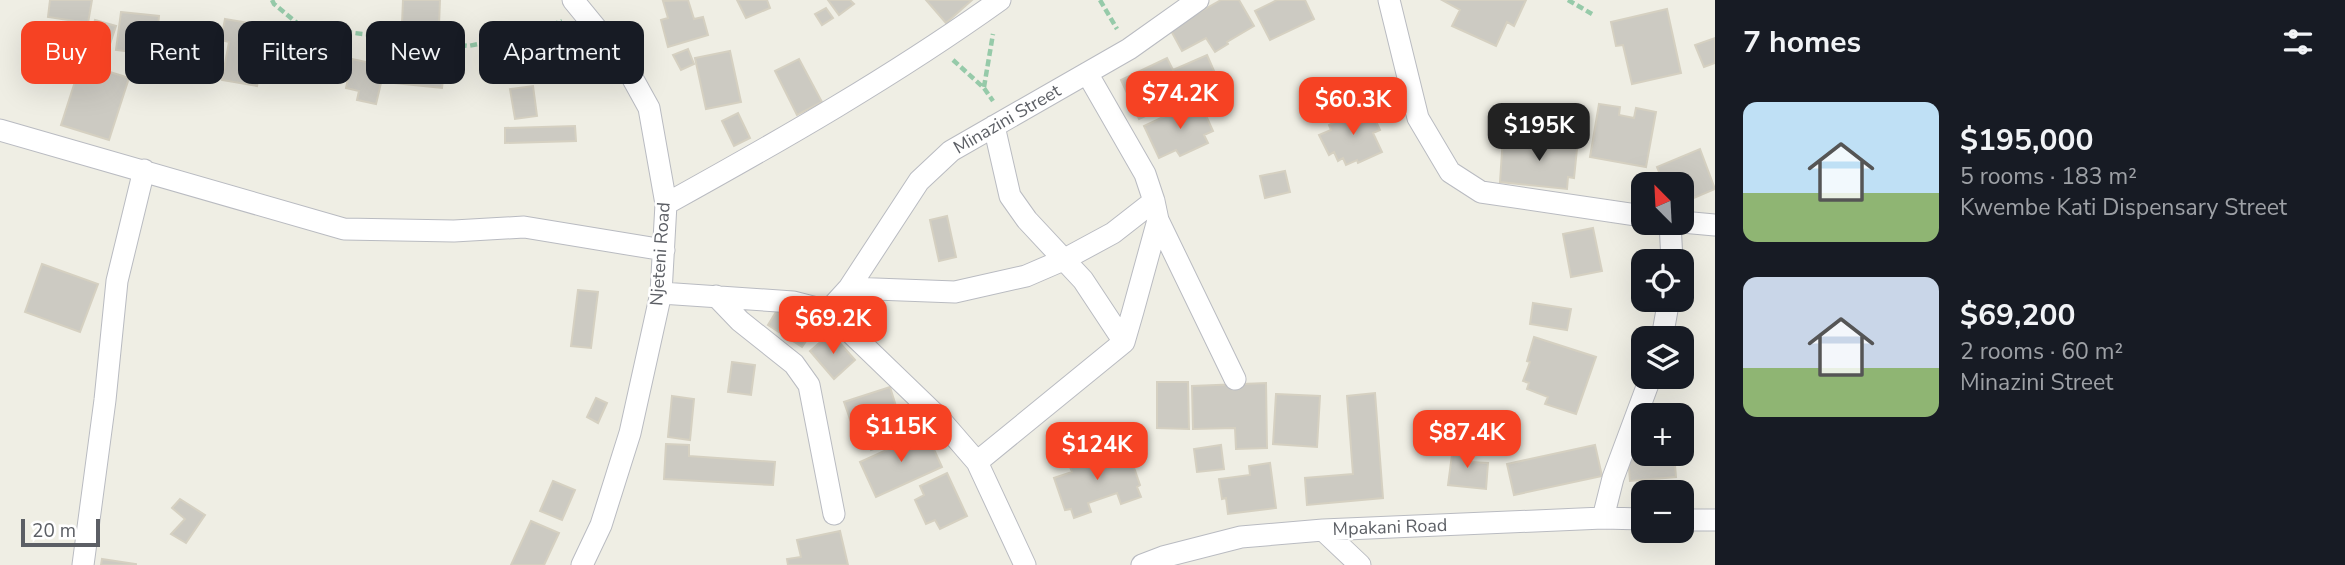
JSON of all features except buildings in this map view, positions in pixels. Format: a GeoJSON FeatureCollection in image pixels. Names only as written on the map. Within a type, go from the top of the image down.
{"type":"FeatureCollection","features":[{"type":"Feature","properties":{"kind":"street"},"geometry":{"type":"LineString","coordinates":[[666,204],[796,131],[933,46],[999,0]]}},
{"type":"Feature","properties":{"kind":"street","name":"Minazini Street"},"geometry":{"type":"LineString","coordinates":[[828,312],[849,288],[919,181],[951,151],[1129,49],[1198,0]]}},
{"type":"Feature","properties":{"kind":"street"},"geometry":{"type":"LineString","coordinates":[[1389,0],[1418,118],[1450,172],[1481,192],[1631,214]]}},
{"type":"Feature","properties":{"kind":"street","name":"Njeteni Road"},"geometry":{"type":"LineString","coordinates":[[577,5],[623,61],[649,108],[666,204],[661,293],[630,433],[601,525],[582,565]]}},
{"type":"Feature","properties":{"kind":"street"},"geometry":{"type":"LineString","coordinates":[[1087,73],[1145,174],[1156,211],[1235,379]]}},
{"type":"Feature","properties":{"kind":"street"},"geometry":{"type":"LineString","coordinates":[[1000,123],[1010,196],[1027,220],[1094,296],[1124,342]]}},
{"type":"Feature","properties":{"kind":"street"},"geometry":{"type":"LineString","coordinates":[[0,130],[344,229],[454,231],[524,227],[664,250]]}},
{"type":"Feature","properties":{"kind":"street"},"geometry":{"type":"LineString","coordinates":[[83,565],[105,400],[117,281],[144,170]]}},
{"type":"Feature","properties":{"kind":"street"},"geometry":{"type":"LineString","coordinates":[[849,288],[956,292],[1026,276],[1063,260],[1156,211]]}},
{"type":"Feature","properties":{"kind":"street"},"geometry":{"type":"LineString","coordinates":[[977,462],[1124,342],[1156,211]]}},
{"type":"Feature","properties":{"kind":"street"},"geometry":{"type":"LineString","coordinates":[[1694,223],[1715,225]]}},
{"type":"Feature","properties":{"kind":"street"},"geometry":{"type":"LineString","coordinates":[[661,293],[793,302],[828,312],[938,417],[977,462],[1025,565]]}},
{"type":"Feature","properties":{"kind":"street"},"geometry":{"type":"LineString","coordinates":[[716,296],[740,321],[794,364],[809,385],[834,514]]}},
{"type":"Feature","properties":{"kind":"street"},"geometry":{"type":"LineString","coordinates":[[1603,519],[1613,478],[1646,389]]}},
{"type":"Feature","properties":{"kind":"street","name":"Mpakani Road"},"geometry":{"type":"LineString","coordinates":[[1142,565],[1241,537],[1323,530],[1631,519]]}},
{"type":"Feature","properties":{"kind":"street"},"geometry":{"type":"LineString","coordinates":[[1694,520],[1715,520]]}},
{"type":"Feature","properties":{"kind":"street"},"geometry":{"type":"LineString","coordinates":[[1323,530],[1360,565]]}},
{"type":"Feature","properties":{"kind":"path"},"geometry":{"type":"LineString","coordinates":[[272,0],[302,27],[468,46],[521,36],[555,24],[577,5]]}},
{"type":"Feature","properties":{"kind":"path"},"geometry":{"type":"LineString","coordinates":[[984,88],[999,0]]}},
{"type":"Feature","properties":{"kind":"path"},"geometry":{"type":"LineString","coordinates":[[1100,0],[1129,49]]}},
{"type":"Feature","properties":{"kind":"path"},"geometry":{"type":"LineString","coordinates":[[1568,0],[1592,14]]}},
{"type":"Feature","properties":{"kind":"path"},"geometry":{"type":"LineString","coordinates":[[933,46],[957,62],[984,88],[1000,123]]}}]}
